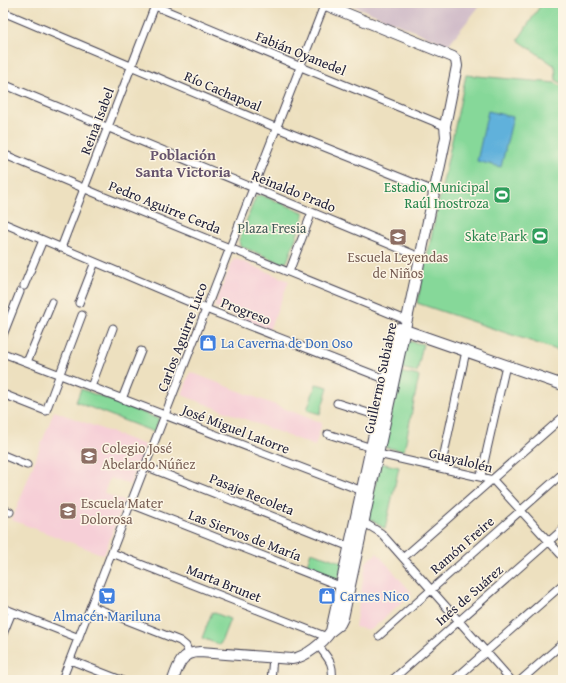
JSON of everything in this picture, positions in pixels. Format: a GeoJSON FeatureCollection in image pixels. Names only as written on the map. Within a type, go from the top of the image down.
{"type":"FeatureCollection","features":[{"type":"Feature","properties":{"kind":"street","name":"Fabián Oyanedel"},"geometry":{"type":"LineString","coordinates":[[148,3],[156,4],[301,67],[445,126]]}},
{"type":"Feature","properties":{"kind":"street","name":"Reina Isabel"},"geometry":{"type":"LineString","coordinates":[[62,248],[156,4]]}},
{"type":"Feature","properties":{"kind":"street","name":"Guillermo Subiabre"},"geometry":{"type":"LineString","coordinates":[[324,4],[453,56],[456,60],[457,72],[445,126],[446,136],[431,190],[366,492],[350,547],[345,588]]}},
{"type":"Feature","properties":{"kind":"street","name":"Carlos Aguirre Luco"},"geometry":{"type":"LineString","coordinates":[[62,680],[301,67],[324,4]]}},
{"type":"Feature","properties":{"kind":"street","name":"Río Cachapoal"},"geometry":{"type":"LineString","coordinates":[[3,12],[277,128],[431,190]]}},
{"type":"Feature","properties":{"kind":"street","name":"Reinaldo Prado"},"geometry":{"type":"LineString","coordinates":[[3,84],[417,256]]}},
{"type":"Feature","properties":{"kind":"street","name":"Pedro Aguirre Cerda"},"geometry":{"type":"LineString","coordinates":[[3,154],[288,272],[402,324]]}},
{"type":"Feature","properties":{"kind":"street"},"geometry":{"type":"LineString","coordinates":[[288,272],[312,212]]}},
{"type":"Feature","properties":{"kind":"street","name":"Progreso"},"geometry":{"type":"LineString","coordinates":[[3,223],[206,309],[390,381]]}},
{"type":"Feature","properties":{"kind":"street"},"geometry":{"type":"LineString","coordinates":[[3,335],[43,240]]}},
{"type":"Feature","properties":{"kind":"street"},"geometry":{"type":"LineString","coordinates":[[79,303],[95,262]]}},
{"type":"Feature","properties":{"kind":"street"},"geometry":{"type":"LineString","coordinates":[[27,362],[52,302]]}},
{"type":"Feature","properties":{"kind":"street"},"geometry":{"type":"LineString","coordinates":[[3,394],[46,411],[82,315]]}},
{"type":"Feature","properties":{"kind":"street"},"geometry":{"type":"LineString","coordinates":[[402,324],[466,351],[563,385]]}},
{"type":"Feature","properties":{"kind":"street"},"geometry":{"type":"LineString","coordinates":[[91,387],[113,328]]}},
{"type":"Feature","properties":{"kind":"street"},"geometry":{"type":"LineString","coordinates":[[122,399],[141,351]]}},
{"type":"Feature","properties":{"kind":"street"},"geometry":{"type":"LineString","coordinates":[[441,468],[466,351]]}},
{"type":"Feature","properties":{"kind":"street","name":"José Miguel Latorre"},"geometry":{"type":"LineString","coordinates":[[3,353],[366,492]]}},
{"type":"Feature","properties":{"kind":"street"},"geometry":{"type":"LineString","coordinates":[[482,476],[506,365]]}},
{"type":"Feature","properties":{"kind":"street","name":"Guillermo Subiabre"},"geometry":{"type":"LineString","coordinates":[[375,451],[378,416],[390,381]]}},
{"type":"Feature","properties":{"kind":"street"},"geometry":{"type":"LineString","coordinates":[[338,403],[378,416]]}},
{"type":"Feature","properties":{"kind":"street"},"geometry":{"type":"LineString","coordinates":[[403,558],[563,418]]}},
{"type":"Feature","properties":{"kind":"street","name":"Guayalolén"},"geometry":{"type":"LineString","coordinates":[[328,434],[375,451],[441,468],[482,476],[493,480],[563,557]]}},
{"type":"Feature","properties":{"kind":"street"},"geometry":{"type":"LineString","coordinates":[[3,455],[27,465]]}},
{"type":"Feature","properties":{"kind":"street","name":"Pasaje Recoleta"},"geometry":{"type":"LineString","coordinates":[[146,466],[350,547]]}},
{"type":"Feature","properties":{"kind":"street","name":"Ramón Freire"},"geometry":{"type":"LineString","coordinates":[[379,636],[563,473]]}},
{"type":"Feature","properties":{"kind":"street","name":"Guillermo Subiabre"},"geometry":{"type":"LineString","coordinates":[[329,634],[345,588],[363,522],[366,492]]}},
{"type":"Feature","properties":{"kind":"street","name":"Las Siervos de María"},"geometry":{"type":"LineString","coordinates":[[131,504],[345,588]]}},
{"type":"Feature","properties":{"kind":"street"},"geometry":{"type":"LineString","coordinates":[[3,509],[10,512]]}},
{"type":"Feature","properties":{"kind":"street"},"geometry":{"type":"LineString","coordinates":[[363,522],[380,532],[511,680]]}},
{"type":"Feature","properties":{"kind":"street","name":"Inés de Suárez"},"geometry":{"type":"LineString","coordinates":[[392,680],[563,529]]}},
{"type":"Feature","properties":{"kind":"street","name":"Marta Brunet"},"geometry":{"type":"LineString","coordinates":[[112,552],[329,634]]}},
{"type":"Feature","properties":{"kind":"street"},"geometry":{"type":"LineString","coordinates":[[454,680],[563,584]]}},
{"type":"Feature","properties":{"kind":"street"},"geometry":{"type":"LineString","coordinates":[[91,606],[180,641],[186,646],[189,654]]}},
{"type":"Feature","properties":{"kind":"street"},"geometry":{"type":"LineString","coordinates":[[3,608],[79,638]]}},
{"type":"Feature","properties":{"kind":"street"},"geometry":{"type":"LineString","coordinates":[[3,634],[12,612]]}},
{"type":"Feature","properties":{"kind":"street"},"geometry":{"type":"LineString","coordinates":[[173,680],[178,664],[189,654],[200,652],[288,659],[299,658],[318,645],[329,634]]}},
{"type":"Feature","properties":{"kind":"street"},"geometry":{"type":"LineString","coordinates":[[521,680],[563,643]]}},
{"type":"Feature","properties":{"kind":"street"},"geometry":{"type":"LineString","coordinates":[[318,645],[332,665],[332,680]]}},
{"type":"Feature","properties":{"kind":"street"},"geometry":{"type":"LineString","coordinates":[[271,680],[273,658]]}},
{"type":"Feature","properties":{"kind":"street"},"geometry":{"type":"LineString","coordinates":[[70,660],[121,680]]}},
{"type":"Feature","properties":{"kind":"shaded area"},"geometry":{"type":"Polygon","coordinates":[[[347,3],[482,3],[448,45],[347,3]]]}},
{"type":"Feature","properties":{"kind":"shaded area"},"geometry":{"type":"Polygon","coordinates":[[[234,258],[289,281],[269,330],[214,307],[234,258]]]}},
{"type":"Feature","properties":{"kind":"shaded area","name":"Colegio José Abelardo Núñez"},"geometry":{"type":"Polygon","coordinates":[[[190,372],[322,423],[315,446],[182,395],[190,372]]]}},
{"type":"Feature","properties":{"kind":"shaded area"},"geometry":{"type":"Polygon","coordinates":[[[54,411],[145,445],[130,485],[110,478],[104,493],[124,501],[104,555],[12,520],[54,411]]]}},
{"type":"Feature","properties":{"kind":"shaded area"},"geometry":{"type":"Polygon","coordinates":[[[377,553],[412,593],[371,630],[355,627],[366,562],[377,553]]]}},
{"type":"Feature","properties":{"kind":"green space"},"geometry":{"type":"Polygon","coordinates":[[[542,3],[563,3],[563,84],[556,80],[555,66],[518,40],[542,3]]]}},
{"type":"Feature","properties":{"kind":"green space","name":"Estadio Municipal Raúl Inostroza"},"geometry":{"type":"Polygon","coordinates":[[[466,75],[556,83],[563,88],[563,352],[417,303],[466,75]]]}},
{"type":"Feature","properties":{"kind":"green space","name":"Plaza Fresia"},"geometry":{"type":"Polygon","coordinates":[[[261,195],[303,212],[304,216],[287,262],[282,263],[240,246],[239,240],[256,196],[261,195]]]}},
{"type":"Feature","properties":{"kind":"green space"},"geometry":{"type":"Polygon","coordinates":[[[407,341],[423,344],[417,372],[401,368],[407,341]]]}},
{"type":"Feature","properties":{"kind":"green space"},"geometry":{"type":"Polygon","coordinates":[[[399,372],[419,376],[404,451],[385,447],[399,372]]]}},
{"type":"Feature","properties":{"kind":"green space"},"geometry":{"type":"Polygon","coordinates":[[[316,384],[328,387],[320,414],[307,410],[316,384]]]}},
{"type":"Feature","properties":{"kind":"green space"},"geometry":{"type":"Polygon","coordinates":[[[81,389],[159,419],[154,432],[76,402],[81,389]]]}},
{"type":"Feature","properties":{"kind":"green space"},"geometry":{"type":"Polygon","coordinates":[[[380,463],[399,467],[385,529],[368,517],[380,463]]]}},
{"type":"Feature","properties":{"kind":"green space"},"geometry":{"type":"Polygon","coordinates":[[[311,552],[344,563],[338,580],[306,568],[311,552]]]}},
{"type":"Feature","properties":{"kind":"green space"},"geometry":{"type":"Polygon","coordinates":[[[212,612],[230,619],[220,645],[202,638],[212,612]]]}},
{"type":"Feature","properties":{"kind":"water"},"geometry":{"type":"Polygon","coordinates":[[[488,111],[513,117],[501,167],[477,161],[488,111]]]}},
{"type":"Feature","properties":{"kind":"place","name":"Estadio Municipal Raúl Inostroza"},"geometry":{"type":"Point","coordinates":[502,195]}},
{"type":"Feature","properties":{"kind":"place","name":"Skate Park"},"geometry":{"type":"Point","coordinates":[540,236]}},
{"type":"Feature","properties":{"kind":"place","name":"Escuela Leyendas de Niños"},"geometry":{"type":"Point","coordinates":[398,237]}},
{"type":"Feature","properties":{"kind":"place","name":"La Caverna de Don Oso"},"geometry":{"type":"Point","coordinates":[208,343]}},
{"type":"Feature","properties":{"kind":"place","name":"Colegio José Abelardo Núñez"},"geometry":{"type":"Point","coordinates":[89,456]}},
{"type":"Feature","properties":{"kind":"place","name":"Escuela Mater Dolorosa"},"geometry":{"type":"Point","coordinates":[68,511]}},
{"type":"Feature","properties":{"kind":"place","name":"Almacén Mariluna"},"geometry":{"type":"Point","coordinates":[107,596]}},
{"type":"Feature","properties":{"kind":"place","name":"Carnes Nico"},"geometry":{"type":"Point","coordinates":[327,596]}},
{"type":"Feature","properties":{"kind":"district","name":"Población Santa Victoria"},"geometry":{"type":"Point","coordinates":[183,162]}}]}
